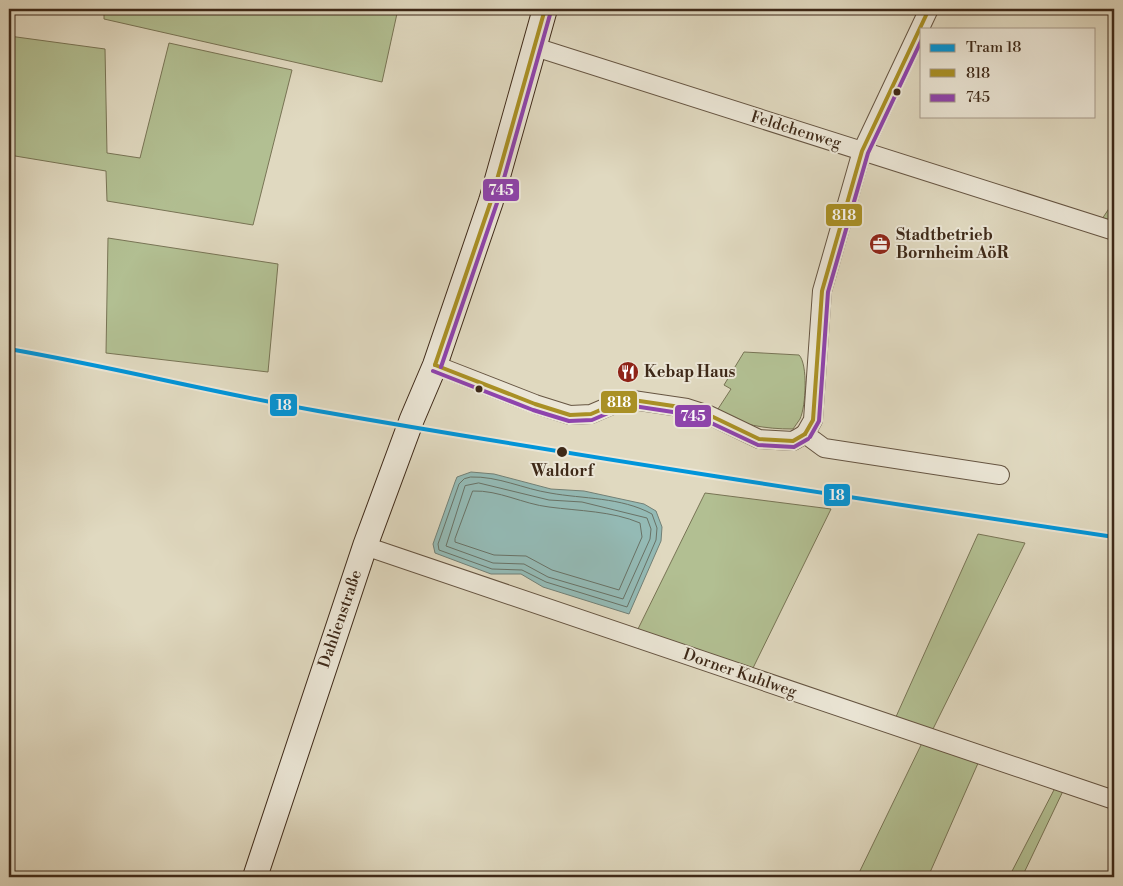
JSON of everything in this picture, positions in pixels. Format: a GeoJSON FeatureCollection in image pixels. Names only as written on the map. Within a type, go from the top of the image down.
{"type":"FeatureCollection","features":[{"type":"Feature","properties":{"kind":"main road","name":"Dahlienstraße"},"geometry":{"type":"LineString","coordinates":[[255,877],[365,546],[421,396],[435,365],[491,202],[545,9]]}},
{"type":"Feature","properties":{"kind":"street"},"geometry":{"type":"LineString","coordinates":[[920,28],[929,9]]}},
{"type":"Feature","properties":{"kind":"street"},"geometry":{"type":"LineString","coordinates":[[435,365],[535,404],[570,415],[591,414],[626,399],[687,408],[708,415],[759,439],[793,441],[806,434],[813,420],[822,291],[862,151],[920,28]]}},
{"type":"Feature","properties":{"kind":"street","name":"Feldchenweg"},"geometry":{"type":"LineString","coordinates":[[535,47],[1114,231]]}},
{"type":"Feature","properties":{"kind":"street"},"geometry":{"type":"LineString","coordinates":[[806,434],[824,448],[1000,475]]}},
{"type":"Feature","properties":{"kind":"street","name":"Dorner Kuhlweg"},"geometry":{"type":"LineString","coordinates":[[365,546],[1114,800]]}},
{"type":"Feature","properties":{"kind":"green space"},"geometry":{"type":"Polygon","coordinates":[[[104,9],[398,9],[382,82],[104,19],[104,9]]]}},
{"type":"Feature","properties":{"kind":"green space"},"geometry":{"type":"Polygon","coordinates":[[[9,36],[105,49],[107,153],[140,158],[169,43],[292,70],[253,225],[107,201],[106,171],[9,155],[9,36]]]}},
{"type":"Feature","properties":{"kind":"green space"},"geometry":{"type":"Polygon","coordinates":[[[1114,201],[1114,226],[1100,222],[1114,201]]]}},
{"type":"Feature","properties":{"kind":"green space"},"geometry":{"type":"Polygon","coordinates":[[[108,238],[278,264],[268,372],[106,353],[108,238]]]}},
{"type":"Feature","properties":{"kind":"green space"},"geometry":{"type":"Polygon","coordinates":[[[744,352],[799,355],[804,367],[805,395],[800,419],[793,429],[753,425],[716,412],[731,389],[724,385],[744,352]]]}},
{"type":"Feature","properties":{"kind":"green space"},"geometry":{"type":"Polygon","coordinates":[[[705,493],[831,509],[753,668],[692,651],[637,631],[705,493]]]}},
{"type":"Feature","properties":{"kind":"green space"},"geometry":{"type":"Polygon","coordinates":[[[978,534],[1025,543],[931,733],[895,719],[978,534]]]}},
{"type":"Feature","properties":{"kind":"green space"},"geometry":{"type":"Polygon","coordinates":[[[922,743],[979,761],[928,877],[857,877],[922,743]]]}},
{"type":"Feature","properties":{"kind":"green space"},"geometry":{"type":"Polygon","coordinates":[[[1056,786],[1064,789],[1022,877],[1009,877],[1056,786]]]}},
{"type":"Feature","properties":{"kind":"water"},"geometry":{"type":"Polygon","coordinates":[[[471,472],[494,474],[551,489],[584,491],[644,504],[656,511],[662,527],[661,541],[629,614],[543,587],[521,574],[491,574],[435,553],[433,544],[457,477],[471,472]]]}},
{"type":"Feature","properties":{"kind":"tram line","name":"18"},"geometry":{"type":"LineString","coordinates":[[9,349],[279,404],[417,428],[1114,537]]}},
{"type":"Feature","properties":{"kind":"transit line","name":"818"},"geometry":{"type":"LineString","coordinates":[[435,365],[491,201],[545,9]]}},
{"type":"Feature","properties":{"kind":"transit line","name":"818"},"geometry":{"type":"LineString","coordinates":[[920,28],[929,9]]}},
{"type":"Feature","properties":{"kind":"transit line","name":"745"},"geometry":{"type":"LineString","coordinates":[[441,367],[497,203],[551,11]]}},
{"type":"Feature","properties":{"kind":"transit line","name":"818"},"geometry":{"type":"LineString","coordinates":[[805,434],[813,420],[822,291],[862,151],[920,28]]}},
{"type":"Feature","properties":{"kind":"transit line","name":"745"},"geometry":{"type":"LineString","coordinates":[[810,437],[819,421],[828,292],[868,153],[920,43]]}},
{"type":"Feature","properties":{"kind":"transit line","name":"818"},"geometry":{"type":"LineString","coordinates":[[435,365],[535,404],[570,415],[591,414],[626,399],[687,408],[709,415],[759,439],[793,441],[805,434]]}},
{"type":"Feature","properties":{"kind":"transit line","name":"745"},"geometry":{"type":"LineString","coordinates":[[433,371],[533,410],[569,421],[592,420],[627,405],[686,414],[707,421],[758,445],[794,447],[808,439]]}},
{"type":"Feature","properties":{"kind":"place","name":"Stadtbetrieb Bornheim AöR"},"geometry":{"type":"Point","coordinates":[880,244]}},
{"type":"Feature","properties":{"kind":"place","name":"Kebap Haus"},"geometry":{"type":"Point","coordinates":[628,372]}},
{"type":"Feature","properties":{"kind":"place","name":"Waldorf"},"geometry":{"type":"Point","coordinates":[562,452]}}]}
